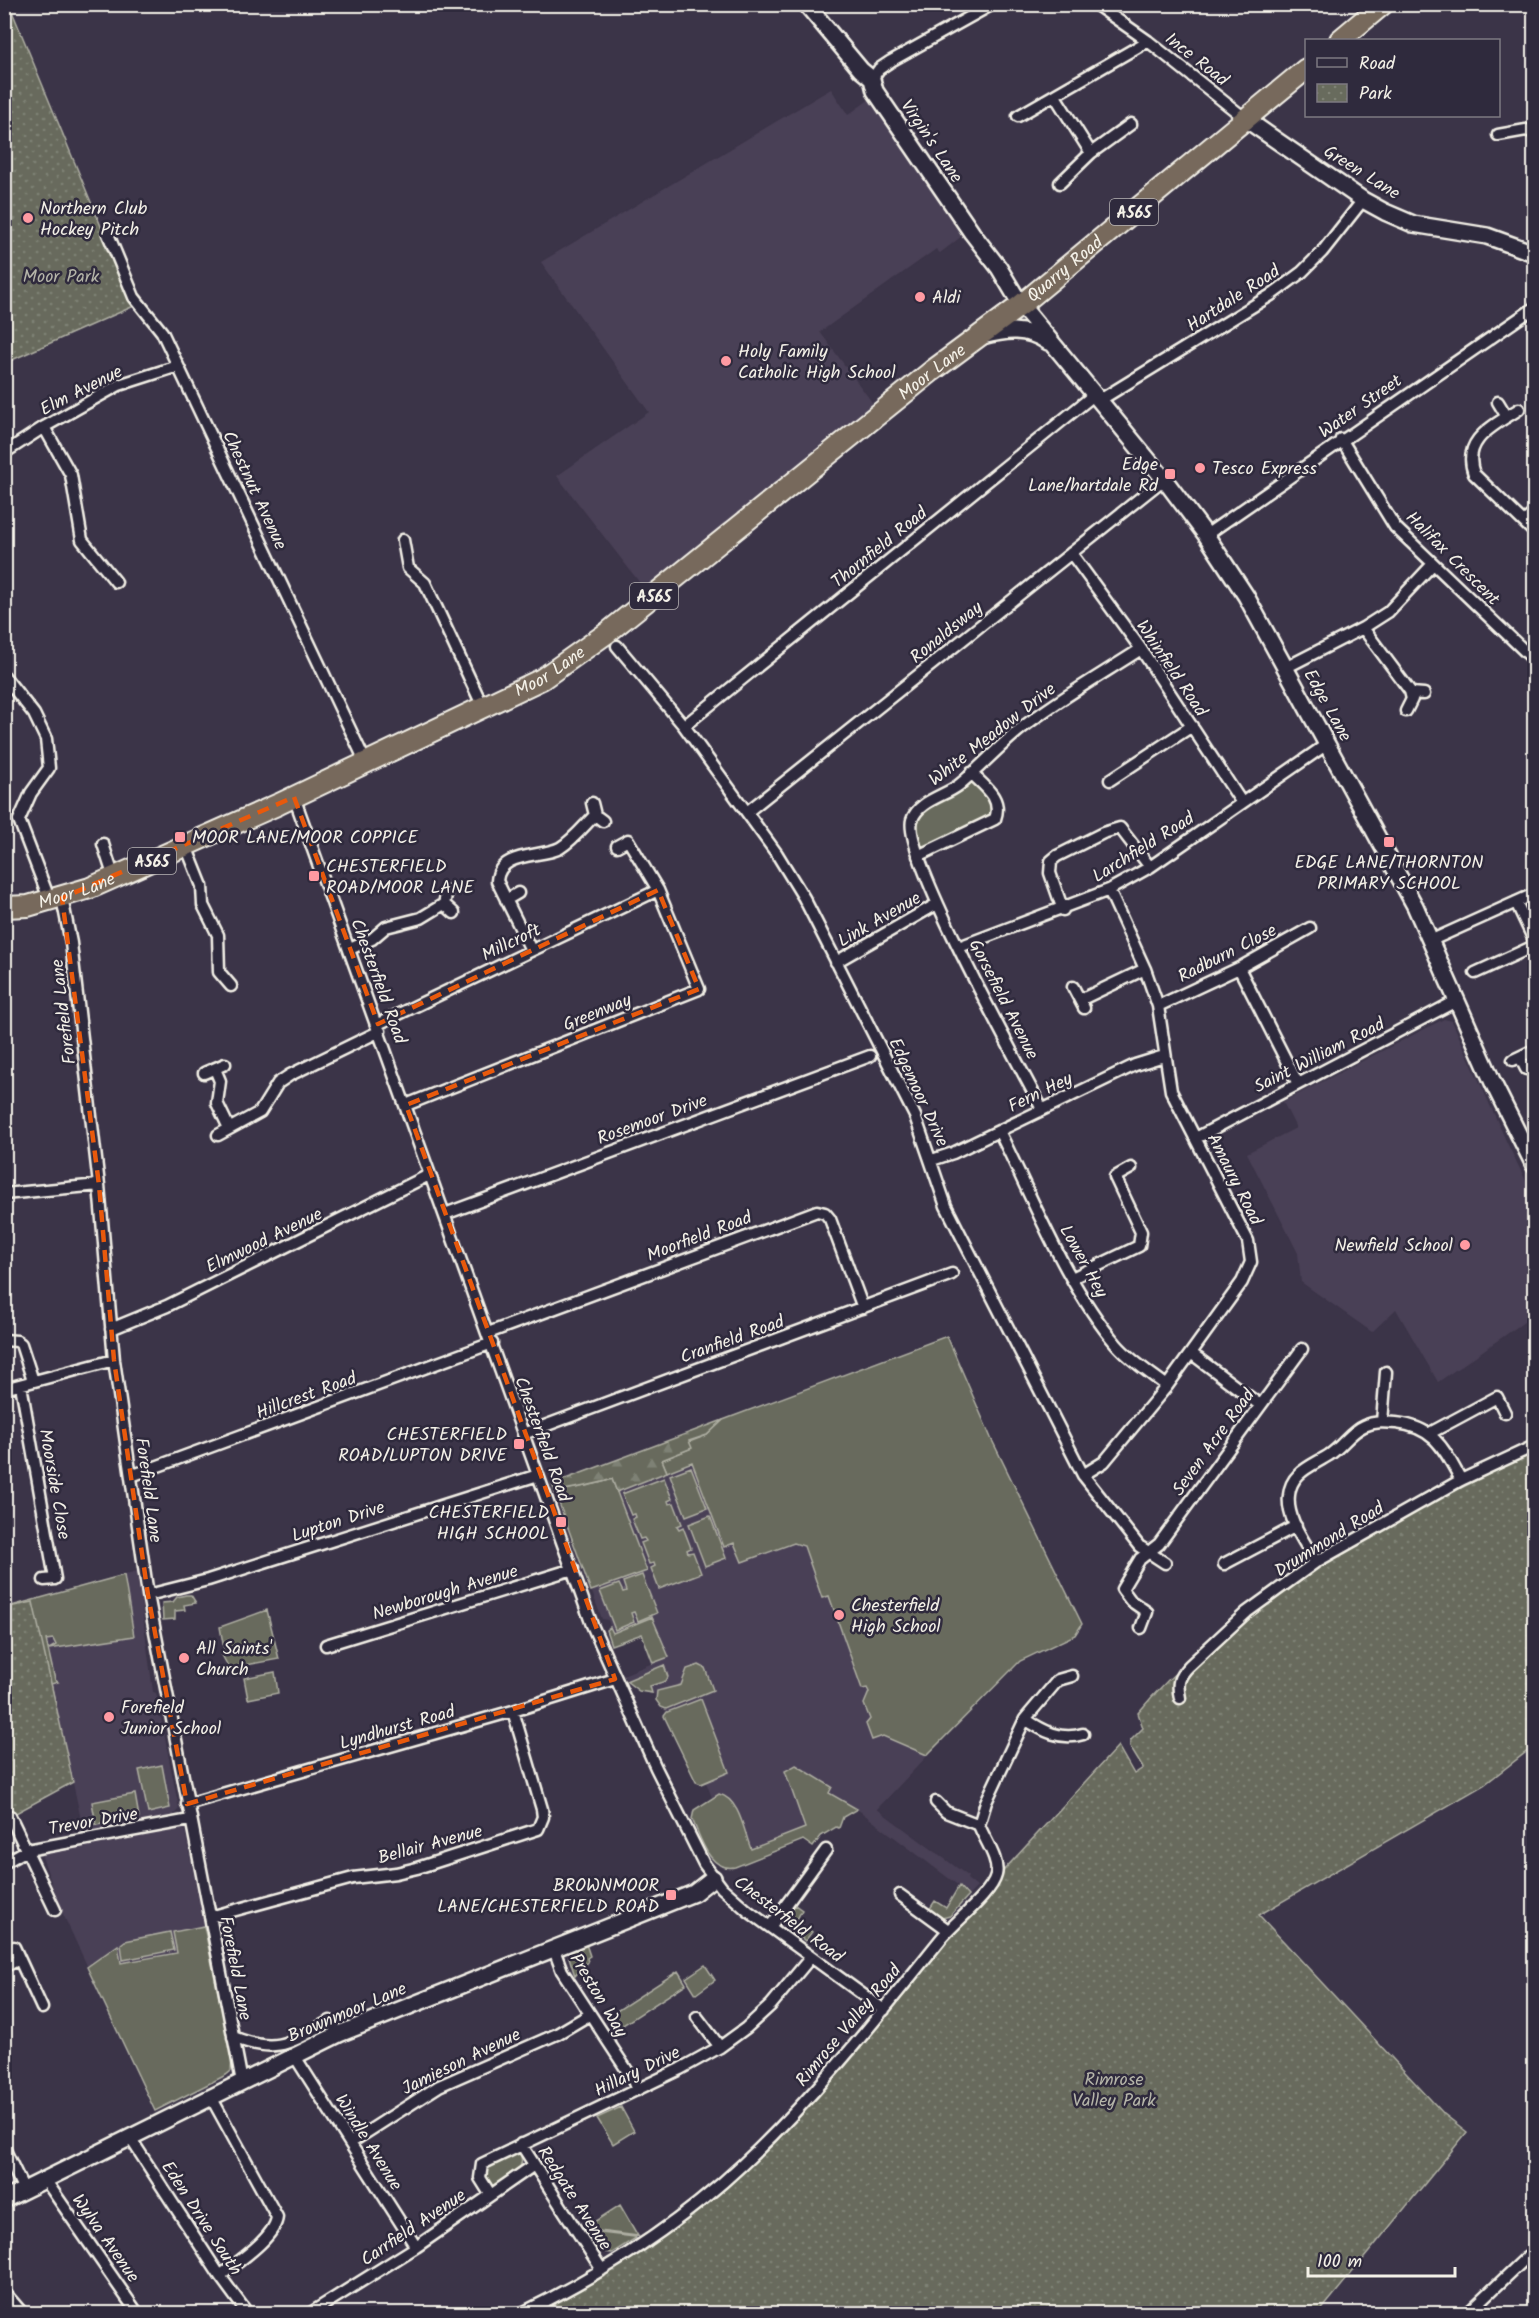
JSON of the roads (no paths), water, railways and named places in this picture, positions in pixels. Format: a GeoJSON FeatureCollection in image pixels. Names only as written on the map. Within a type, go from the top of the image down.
{"type":"FeatureCollection","features":[{"type":"Feature","properties":{"kind":"highway"},"geometry":{"type":"LineString","coordinates":[[1341,39],[1383,4]]}},
{"type":"Feature","properties":{"kind":"highway","name":"A565"},"geometry":{"type":"LineString","coordinates":[[1247,120],[1305,70]]}},
{"type":"Feature","properties":{"kind":"highway","name":"Quarry Road"},"geometry":{"type":"LineString","coordinates":[[1021,305],[1247,120]]}},
{"type":"Feature","properties":{"kind":"highway","name":"Moor Lane"},"geometry":{"type":"LineString","coordinates":[[4,907],[56,899],[114,878],[294,797],[542,678],[607,633],[976,337],[1021,305]]}},
{"type":"Feature","properties":{"kind":"street","name":"Virgin's Lane"},"geometry":{"type":"LineString","coordinates":[[806,4],[872,79],[875,91],[972,233],[999,268],[1021,305]]}},
{"type":"Feature","properties":{"kind":"street"},"geometry":{"type":"LineString","coordinates":[[872,79],[885,65],[993,4]]}},
{"type":"Feature","properties":{"kind":"street","name":"Ince Road"},"geometry":{"type":"LineString","coordinates":[[1095,4],[1148,41],[1247,120]]}},
{"type":"Feature","properties":{"kind":"street"},"geometry":{"type":"LineString","coordinates":[[1018,116],[1148,41]]}},
{"type":"Feature","properties":{"kind":"street"},"geometry":{"type":"LineString","coordinates":[[1055,96],[1091,153]]}},
{"type":"Feature","properties":{"kind":"street","name":"Green Lane"},"geometry":{"type":"LineString","coordinates":[[1247,120],[1363,200],[1413,224],[1487,236],[1534,253]]}},
{"type":"Feature","properties":{"kind":"street"},"geometry":{"type":"LineString","coordinates":[[1060,183],[1091,153],[1131,124]]}},
{"type":"Feature","properties":{"kind":"street"},"geometry":{"type":"LineString","coordinates":[[1498,135],[1526,130],[1534,133]]}},
{"type":"Feature","properties":{"kind":"street","name":"Hartdale Road"},"geometry":{"type":"LineString","coordinates":[[1098,397],[1287,284],[1322,252],[1363,200]]}},
{"type":"Feature","properties":{"kind":"street","name":"Chestnut Avenue"},"geometry":{"type":"LineString","coordinates":[[108,234],[134,297],[162,332],[366,763]]}},
{"type":"Feature","properties":{"kind":"street","name":"Edge Lane"},"geometry":{"type":"LineString","coordinates":[[1021,305],[1164,479],[1206,535],[1246,596],[1432,940],[1494,1085],[1534,1165]]}},
{"type":"Feature","properties":{"kind":"street","name":"Water Street"},"geometry":{"type":"LineString","coordinates":[[1206,535],[1341,439],[1534,308]]}},
{"type":"Feature","properties":{"kind":"street"},"geometry":{"type":"LineString","coordinates":[[976,337],[1017,330],[1040,336],[1057,349]]}},
{"type":"Feature","properties":{"kind":"street","name":"Elm Avenue"},"geometry":{"type":"LineString","coordinates":[[4,453],[44,427],[119,386],[178,366]]}},
{"type":"Feature","properties":{"kind":"street","name":"Thornfield Road"},"geometry":{"type":"LineString","coordinates":[[684,726],[1098,397]]}},
{"type":"Feature","properties":{"kind":"street"},"geometry":{"type":"LineString","coordinates":[[1498,402],[1508,417]]}},
{"type":"Feature","properties":{"kind":"street"},"geometry":{"type":"LineString","coordinates":[[1519,409],[1484,433],[1471,449],[1470,463],[1474,474],[1534,532]]}},
{"type":"Feature","properties":{"kind":"street"},"geometry":{"type":"LineString","coordinates":[[44,427],[71,475],[82,540],[116,582]]}},
{"type":"Feature","properties":{"kind":"street","name":"Halifax Crescent"},"geometry":{"type":"LineString","coordinates":[[1341,439],[1395,527],[1534,660]]}},
{"type":"Feature","properties":{"kind":"street","name":"Ronaldsway"},"geometry":{"type":"LineString","coordinates":[[747,812],[1164,479]]}},
{"type":"Feature","properties":{"kind":"street"},"geometry":{"type":"LineString","coordinates":[[1524,522],[1534,513]]}},
{"type":"Feature","properties":{"kind":"street"},"geometry":{"type":"LineString","coordinates":[[403,540],[408,568],[425,583],[483,707]]}},
{"type":"Feature","properties":{"kind":"street","name":"Whinfield Road"},"geometry":{"type":"LineString","coordinates":[[1071,553],[1141,649],[1242,803]]}},
{"type":"Feature","properties":{"kind":"street"},"geometry":{"type":"LineString","coordinates":[[1285,668],[1363,628],[1388,612],[1433,564]]}},
{"type":"Feature","properties":{"kind":"street"},"geometry":{"type":"LineString","coordinates":[[1363,628],[1411,693],[1412,699],[1406,711]]}},
{"type":"Feature","properties":{"kind":"street","name":"Edgemoor Drive"},"geometry":{"type":"LineString","coordinates":[[616,646],[684,726],[747,812],[804,898],[915,1116],[946,1206],[1083,1475],[1117,1522],[1139,1546],[1165,1563]]}},
{"type":"Feature","properties":{"kind":"street","name":"White Meadow Drive"},"geometry":{"type":"LineString","coordinates":[[937,904],[918,856],[911,830],[915,814],[927,803],[958,786],[1022,728],[1141,649]]}},
{"type":"Feature","properties":{"kind":"street","name":"Forefield Lane"},"geometry":{"type":"LineString","coordinates":[[4,676],[34,714],[46,739],[49,768],[31,793],[19,820],[56,899],[71,943],[99,1185],[114,1360],[148,1595],[242,2082]]}},
{"type":"Feature","properties":{"kind":"street"},"geometry":{"type":"LineString","coordinates":[[1411,693],[1424,694]]}},
{"type":"Feature","properties":{"kind":"street"},"geometry":{"type":"LineString","coordinates":[[1110,780],[1192,726]]}},
{"type":"Feature","properties":{"kind":"street","name":"Larchfield Road"},"geometry":{"type":"LineString","coordinates":[[959,946],[1063,910],[1109,890],[1150,867],[1328,744]]}},
{"type":"Feature","properties":{"kind":"street"},"geometry":{"type":"LineString","coordinates":[[918,856],[994,819],[998,806],[996,798],[971,773]]}},
{"type":"Feature","properties":{"kind":"street","name":"Chesterfield Road"},"geometry":{"type":"LineString","coordinates":[[294,797],[573,1569],[615,1679],[656,1768],[713,1878],[732,1899],[884,2010]]}},
{"type":"Feature","properties":{"kind":"street"},"geometry":{"type":"LineString","coordinates":[[531,950],[497,881],[502,867],[525,856],[561,847],[599,818],[592,803]]}},
{"type":"Feature","properties":{"kind":"street"},"geometry":{"type":"LineString","coordinates":[[1063,910],[1049,867],[1057,856],[1084,842],[1120,828],[1150,867]]}},
{"type":"Feature","properties":{"kind":"street"},"geometry":{"type":"LineString","coordinates":[[617,846],[628,840],[658,890]]}},
{"type":"Feature","properties":{"kind":"street"},"geometry":{"type":"LineString","coordinates":[[103,844],[114,878]]}},
{"type":"Feature","properties":{"kind":"street"},"geometry":{"type":"LineString","coordinates":[[186,846],[202,886],[203,905],[218,935],[219,972],[231,986]]}},
{"type":"Feature","properties":{"kind":"street","name":"Millcroft"},"geometry":{"type":"LineString","coordinates":[[218,1135],[260,1113],[278,1083],[290,1075],[531,950],[658,890]]}},
{"type":"Feature","properties":{"kind":"street","name":"Greenway"},"geometry":{"type":"LineString","coordinates":[[406,1105],[699,989],[658,890]]}},
{"type":"Feature","properties":{"kind":"street","name":"Amaury Road"},"geometry":{"type":"LineString","coordinates":[[1083,1475],[1104,1462],[1167,1386],[1242,1282],[1251,1262],[1248,1241],[1172,1091],[1164,1056],[1158,1006],[1145,969],[1109,890]]}},
{"type":"Feature","properties":{"kind":"street"},"geometry":{"type":"LineString","coordinates":[[350,950],[372,939],[390,926],[416,920],[444,904],[447,891]]}},
{"type":"Feature","properties":{"kind":"street"},"geometry":{"type":"LineString","coordinates":[[506,900],[518,893]]}},
{"type":"Feature","properties":{"kind":"street"},"geometry":{"type":"LineString","coordinates":[[1432,940],[1534,894]]}},
{"type":"Feature","properties":{"kind":"street"},"geometry":{"type":"LineString","coordinates":[[1516,902],[1534,940]]}},
{"type":"Feature","properties":{"kind":"street"},"geometry":{"type":"LineString","coordinates":[[444,904],[454,913]]}},
{"type":"Feature","properties":{"kind":"street","name":"Link Avenue"},"geometry":{"type":"LineString","coordinates":[[836,962],[937,904]]}},
{"type":"Feature","properties":{"kind":"street","name":"Gorsefield Avenue"},"geometry":{"type":"LineString","coordinates":[[937,904],[1042,1109]]}},
{"type":"Feature","properties":{"kind":"street","name":"Radburn Close"},"geometry":{"type":"LineString","coordinates":[[1158,1006],[1239,968],[1310,928]]}},
{"type":"Feature","properties":{"kind":"street"},"geometry":{"type":"LineString","coordinates":[[1483,973],[1534,946]]}},
{"type":"Feature","properties":{"kind":"street"},"geometry":{"type":"LineString","coordinates":[[1239,968],[1298,1084]]}},
{"type":"Feature","properties":{"kind":"street"},"geometry":{"type":"LineString","coordinates":[[1073,987],[1082,1004],[1145,969]]}},
{"type":"Feature","properties":{"kind":"street","name":"Saint William Road"},"geometry":{"type":"LineString","coordinates":[[1196,1138],[1458,1000]]}},
{"type":"Feature","properties":{"kind":"street"},"geometry":{"type":"LineString","coordinates":[[1526,1069],[1517,1058],[1534,1050]]}},
{"type":"Feature","properties":{"kind":"street","name":"Rosemoor Drive"},"geometry":{"type":"LineString","coordinates":[[445,1214],[870,1056]]}},
{"type":"Feature","properties":{"kind":"street","name":"Fern Hey"},"geometry":{"type":"LineString","coordinates":[[932,1160],[999,1131],[1135,1065],[1164,1056]]}},
{"type":"Feature","properties":{"kind":"street"},"geometry":{"type":"LineString","coordinates":[[204,1074],[220,1067],[218,1103],[229,1128]]}},
{"type":"Feature","properties":{"kind":"street","name":"Lower Hey"},"geometry":{"type":"LineString","coordinates":[[999,1131],[1072,1278],[1118,1347],[1167,1386]]}},
{"type":"Feature","properties":{"kind":"street"},"geometry":{"type":"LineString","coordinates":[[1072,1278],[1139,1246],[1141,1232],[1115,1177],[1131,1168]]}},
{"type":"Feature","properties":{"kind":"street","name":"Elmwood Avenue"},"geometry":{"type":"LineString","coordinates":[[111,1329],[167,1306],[429,1175]]}},
{"type":"Feature","properties":{"kind":"street"},"geometry":{"type":"LineString","coordinates":[[4,1194],[99,1185]]}},
{"type":"Feature","properties":{"kind":"street","name":"Moorfield Road"},"geometry":{"type":"LineString","coordinates":[[490,1338],[817,1211],[825,1213],[830,1219],[863,1308]]}},
{"type":"Feature","properties":{"kind":"street","name":"Cranfield Road"},"geometry":{"type":"LineString","coordinates":[[524,1434],[952,1274]]}},
{"type":"Feature","properties":{"kind":"street","name":"Hillcrest Road"},"geometry":{"type":"LineString","coordinates":[[131,1476],[490,1338]]}},
{"type":"Feature","properties":{"kind":"street"},"geometry":{"type":"LineString","coordinates":[[4,1340],[17,1341],[21,1344],[33,1381]]}},
{"type":"Feature","properties":{"kind":"street","name":"Seven Acre Road"},"geometry":{"type":"LineString","coordinates":[[1141,1628],[1147,1612],[1131,1601],[1122,1589],[1140,1559],[1159,1544],[1302,1349]]}},
{"type":"Feature","properties":{"kind":"street"},"geometry":{"type":"LineString","coordinates":[[1191,1353],[1260,1405]]}},
{"type":"Feature","properties":{"kind":"street"},"geometry":{"type":"LineString","coordinates":[[4,1389],[114,1360]]}},
{"type":"Feature","properties":{"kind":"street"},"geometry":{"type":"LineString","coordinates":[[1382,1422],[1386,1372]]}},
{"type":"Feature","properties":{"kind":"street","name":"Moorside Close"},"geometry":{"type":"LineString","coordinates":[[21,1385],[55,1579],[44,1580]]}},
{"type":"Feature","properties":{"kind":"street"},"geometry":{"type":"LineString","coordinates":[[1430,1433],[1497,1397],[1505,1413]]}},
{"type":"Feature","properties":{"kind":"street"},"geometry":{"type":"LineString","coordinates":[[1316,1562],[1296,1526],[1288,1503],[1292,1483],[1298,1474],[1336,1450],[1359,1429],[1382,1422],[1410,1425],[1430,1433],[1439,1443],[1461,1480]]}},
{"type":"Feature","properties":{"kind":"street","name":"Drummond Road"},"geometry":{"type":"LineString","coordinates":[[1180,1698],[1178,1684],[1180,1675],[1189,1666],[1247,1612],[1316,1562],[1461,1480],[1534,1446]]}},
{"type":"Feature","properties":{"kind":"street","name":"Lupton Drive"},"geometry":{"type":"LineString","coordinates":[[148,1595],[208,1580],[538,1475]]}},
{"type":"Feature","properties":{"kind":"street"},"geometry":{"type":"LineString","coordinates":[[1224,1564],[1296,1526]]}},
{"type":"Feature","properties":{"kind":"street","name":"Newborough Avenue"},"geometry":{"type":"LineString","coordinates":[[326,1645],[573,1569]]}},
{"type":"Feature","properties":{"kind":"street"},"geometry":{"type":"LineString","coordinates":[[936,1802],[954,1816],[979,1825],[986,1802],[1025,1719],[1058,1680],[1072,1676]]}},
{"type":"Feature","properties":{"kind":"street","name":"Lyndhurst Road"},"geometry":{"type":"LineString","coordinates":[[187,1804],[513,1711],[615,1679]]}},
{"type":"Feature","properties":{"kind":"street","name":"Bellair Avenue"},"geometry":{"type":"LineString","coordinates":[[210,1917],[353,1878],[417,1868],[538,1829],[543,1817],[542,1809],[513,1711]]}},
{"type":"Feature","properties":{"kind":"street"},"geometry":{"type":"LineString","coordinates":[[1025,1719],[1058,1736],[1071,1738],[1083,1734]]}},
{"type":"Feature","properties":{"kind":"street"},"geometry":{"type":"LineString","coordinates":[[10,1816],[55,1910]]}},
{"type":"Feature","properties":{"kind":"street","name":"Trevor Drive"},"geometry":{"type":"LineString","coordinates":[[4,1863],[27,1850],[190,1820]]}},
{"type":"Feature","properties":{"kind":"street","name":"Rimrose Valley Road"},"geometry":{"type":"LineString","coordinates":[[520,2313],[602,2270],[645,2242],[742,2166],[815,2092],[948,1930],[981,1896],[996,1875],[996,1863],[979,1825]]}},
{"type":"Feature","properties":{"kind":"street"},"geometry":{"type":"LineString","coordinates":[[770,1927],[826,1850]]}},
{"type":"Feature","properties":{"kind":"street","name":"Brownmoor Lane"},"geometry":{"type":"LineString","coordinates":[[4,2200],[339,2034],[553,1947],[694,1893],[713,1878]]}},
{"type":"Feature","properties":{"kind":"street"},"geometry":{"type":"LineString","coordinates":[[900,1895],[948,1930]]}},
{"type":"Feature","properties":{"kind":"street"},"geometry":{"type":"LineString","coordinates":[[14,1947],[42,2008]]}},
{"type":"Feature","properties":{"kind":"street","name":"Preston Way"},"geometry":{"type":"LineString","coordinates":[[553,1947],[561,1971],[632,2078],[637,2090]]}},
{"type":"Feature","properties":{"kind":"street","name":"Hillary Drive"},"geometry":{"type":"LineString","coordinates":[[490,2194],[480,2178],[479,2171],[482,2164],[637,2090],[720,2047],[771,2005],[811,1957]]}},
{"type":"Feature","properties":{"kind":"street"},"geometry":{"type":"LineString","coordinates":[[4,1967],[19,1959]]}},
{"type":"Feature","properties":{"kind":"street","name":"Jamieson Avenue"},"geometry":{"type":"LineString","coordinates":[[350,2143],[439,2086],[557,2034],[589,2015]]}},
{"type":"Feature","properties":{"kind":"street"},"geometry":{"type":"LineString","coordinates":[[697,2017],[720,2047]]}},
{"type":"Feature","properties":{"kind":"street"},"geometry":{"type":"LineString","coordinates":[[233,2037],[253,2045],[274,2047],[291,2042],[330,2021],[339,2034]]}},
{"type":"Feature","properties":{"kind":"street","name":"Windle Avenue"},"geometry":{"type":"LineString","coordinates":[[294,2055],[416,2247]]}},
{"type":"Feature","properties":{"kind":"street"},"geometry":{"type":"LineString","coordinates":[[211,2097],[277,2217],[277,2223],[256,2248],[219,2276]]}},
{"type":"Feature","properties":{"kind":"street","name":"Eden Drive South"},"geometry":{"type":"LineString","coordinates":[[131,2139],[219,2276],[248,2313]]}},
{"type":"Feature","properties":{"kind":"street","name":"Redgate Avenue"},"geometry":{"type":"LineString","coordinates":[[521,2144],[602,2270]]}},
{"type":"Feature","properties":{"kind":"street"},"geometry":{"type":"LineString","coordinates":[[4,2148],[24,2190]]}},
{"type":"Feature","properties":{"kind":"street","name":"Carrfield Avenue"},"geometry":{"type":"LineString","coordinates":[[309,2313],[416,2247],[534,2165]]}},
{"type":"Feature","properties":{"kind":"street","name":"Wylva Avenue"},"geometry":{"type":"LineString","coordinates":[[46,2181],[138,2313]]}},
{"type":"Feature","properties":{"kind":"street"},"geometry":{"type":"LineString","coordinates":[[1467,2313],[1534,2253]]}},
{"type":"Feature","properties":{"kind":"street"},"geometry":{"type":"LineString","coordinates":[[4,2292],[22,2313]]}},
{"type":"Feature","properties":{"kind":"place","name":"Northern Club Hockey Pitch"},"geometry":{"type":"Point","coordinates":[28,218]}},
{"type":"Feature","properties":{"kind":"place","name":"Aldi"},"geometry":{"type":"Point","coordinates":[920,297]}},
{"type":"Feature","properties":{"kind":"place","name":"Holy Family Catholic High School"},"geometry":{"type":"Point","coordinates":[726,361]}},
{"type":"Feature","properties":{"kind":"place","name":"Tesco Express"},"geometry":{"type":"Point","coordinates":[1200,468]}},
{"type":"Feature","properties":{"kind":"place","name":"Edge Lane/hartdale Rd"},"geometry":{"type":"Point","coordinates":[1170,474]}},
{"type":"Feature","properties":{"kind":"place","name":"MOOR LANE/MOOR COPPICE"},"geometry":{"type":"Point","coordinates":[180,837]}},
{"type":"Feature","properties":{"kind":"place","name":"EDGE LANE/THORNTON PRIMARY SCHOOL"},"geometry":{"type":"Point","coordinates":[1389,842]}},
{"type":"Feature","properties":{"kind":"place","name":"CHESTERFIELD ROAD/MOOR LANE"},"geometry":{"type":"Point","coordinates":[314,876]}},
{"type":"Feature","properties":{"kind":"place","name":"Newfield School"},"geometry":{"type":"Point","coordinates":[1465,1245]}},
{"type":"Feature","properties":{"kind":"place","name":"CHESTERFIELD ROAD/LUPTON DRIVE"},"geometry":{"type":"Point","coordinates":[519,1444]}},
{"type":"Feature","properties":{"kind":"place","name":"CHESTERFIELD HIGH SCHOOL"},"geometry":{"type":"Point","coordinates":[561,1522]}},
{"type":"Feature","properties":{"kind":"place","name":"Chesterfield High School"},"geometry":{"type":"Point","coordinates":[839,1615]}},
{"type":"Feature","properties":{"kind":"place","name":"All Saints' Church"},"geometry":{"type":"Point","coordinates":[184,1658]}},
{"type":"Feature","properties":{"kind":"place","name":"Forefield Junior School"},"geometry":{"type":"Point","coordinates":[109,1717]}},
{"type":"Feature","properties":{"kind":"place","name":"BROWNMOOR LANE/CHESTERFIELD ROAD"},"geometry":{"type":"Point","coordinates":[671,1895]}},
{"type":"Feature","properties":{"kind":"park label","name":"Moor Park"},"geometry":{"type":"Point","coordinates":[61,276]}},
{"type":"Feature","properties":{"kind":"park label","name":"Rimrose Valley Park"},"geometry":{"type":"Point","coordinates":[1114,2089]}}]}
